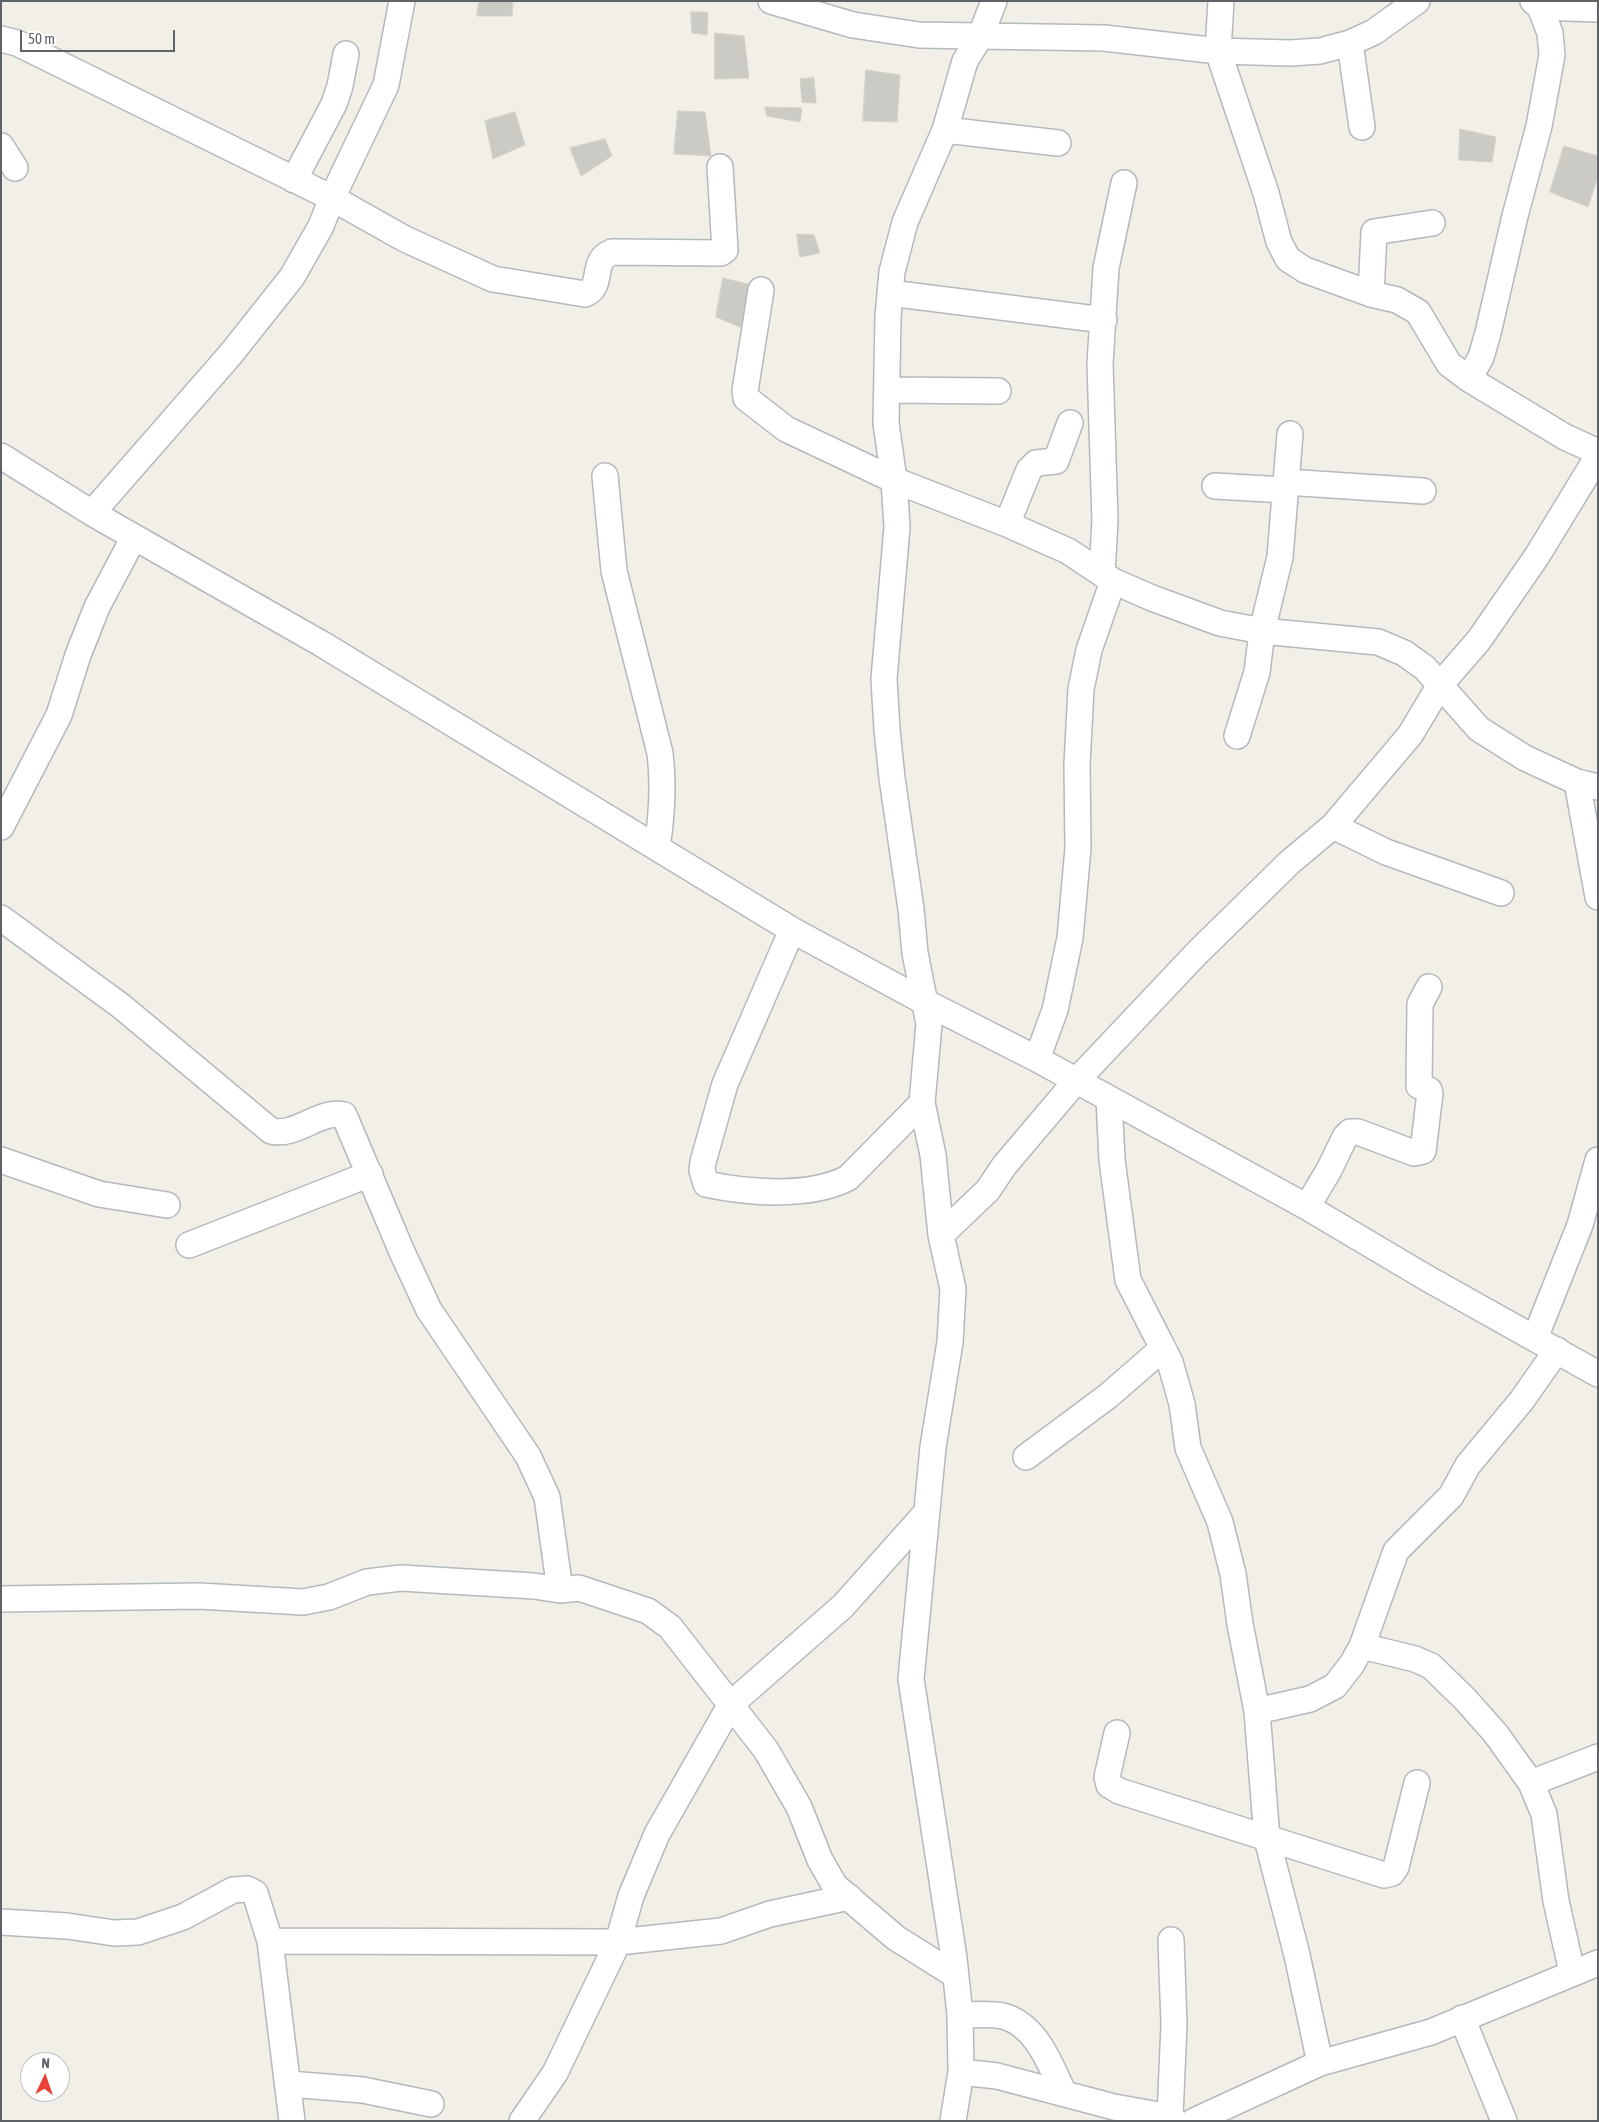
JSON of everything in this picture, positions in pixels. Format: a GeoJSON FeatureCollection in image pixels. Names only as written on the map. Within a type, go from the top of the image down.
{"type":"FeatureCollection","features":[{"type":"Feature","properties":{"kind":"street"},"geometry":{"type":"LineString","coordinates":[[92,513],[266,312],[292,277],[321,226],[332,198],[386,86],[402,1]]}},
{"type":"Feature","properties":{"kind":"street"},"geometry":{"type":"LineString","coordinates":[[954,2121],[961,2072],[960,2015],[927,1774],[911,1678],[933,1447],[952,1314],[953,1289],[941,1235],[933,1155],[922,1103],[929,1024],[923,1001],[892,778],[884,679],[897,527],[894,480],[886,423],[890,293],[892,272],[904,222],[945,130],[964,61],[981,35],[994,1]]}},
{"type":"Feature","properties":{"kind":"street"},"geometry":{"type":"LineString","coordinates":[[1221,1],[1218,51],[1266,193],[1280,242],[1288,259],[1305,270],[1371,294],[1397,300],[1418,312],[1449,364],[1469,379],[1565,437],[1598,452]]}},
{"type":"Feature","properties":{"kind":"street"},"geometry":{"type":"LineString","coordinates":[[782,3],[853,24],[910,33],[1104,38],[1218,51],[1320,51],[1350,43],[1374,32],[1417,1]]}},
{"type":"Feature","properties":{"kind":"street"},"geometry":{"type":"LineString","coordinates":[[1536,4],[1598,9]]}},
{"type":"Feature","properties":{"kind":"street"},"geometry":{"type":"LineString","coordinates":[[1469,379],[1481,357],[1488,333],[1513,225],[1539,126],[1552,55],[1550,33],[1536,4]]}},
{"type":"Feature","properties":{"kind":"street"},"geometry":{"type":"LineString","coordinates":[[1,39],[17,44],[332,198],[405,239],[493,279],[585,294],[590,292],[596,284],[600,262],[604,255],[612,252],[721,253],[725,250],[720,167]]}},
{"type":"Feature","properties":{"kind":"street"},"geometry":{"type":"LineString","coordinates":[[1350,43],[1362,127]]}},
{"type":"Feature","properties":{"kind":"street"},"geometry":{"type":"LineString","coordinates":[[294,180],[334,104],[340,86],[346,54]]}},
{"type":"Feature","properties":{"kind":"street"},"geometry":{"type":"LineString","coordinates":[[945,130],[1058,143]]}},
{"type":"Feature","properties":{"kind":"street"},"geometry":{"type":"LineString","coordinates":[[1,146],[15,168]]}},
{"type":"Feature","properties":{"kind":"street"},"geometry":{"type":"LineString","coordinates":[[1037,1059],[1055,1010],[1070,938],[1078,848],[1078,755],[1081,689],[1107,577],[1100,364],[1106,268],[1124,183]]}},
{"type":"Feature","properties":{"kind":"street"},"geometry":{"type":"LineString","coordinates":[[1371,294],[1374,232],[1432,223]]}},
{"type":"Feature","properties":{"kind":"street"},"geometry":{"type":"LineString","coordinates":[[761,290],[746,398],[786,429],[894,480],[1007,524],[1068,552],[1107,577],[1220,622],[1262,631],[1378,642],[1404,653],[1425,668],[1479,729],[1525,758],[1592,785],[1598,897]]}},
{"type":"Feature","properties":{"kind":"street"},"geometry":{"type":"LineString","coordinates":[[890,293],[1104,320]]}},
{"type":"Feature","properties":{"kind":"street"},"geometry":{"type":"LineString","coordinates":[[887,390],[998,391]]}},
{"type":"Feature","properties":{"kind":"street"},"geometry":{"type":"LineString","coordinates":[[1007,524],[1029,470],[1036,463],[1056,461],[1070,422]]}},
{"type":"Feature","properties":{"kind":"street"},"geometry":{"type":"LineString","coordinates":[[1237,736],[1257,672],[1262,631],[1280,557],[1290,434]]}},
{"type":"Feature","properties":{"kind":"street"},"geometry":{"type":"LineString","coordinates":[[1,456],[92,513],[322,644],[792,930],[923,1001],[1037,1059],[1307,1207],[1598,1374]]}},
{"type":"Feature","properties":{"kind":"street"},"geometry":{"type":"LineString","coordinates":[[941,1235],[988,1190],[1004,1166],[1076,1081],[1198,952],[1290,862],[1333,826],[1410,735],[1440,685],[1479,640],[1536,556],[1598,456]]}},
{"type":"Feature","properties":{"kind":"street"},"geometry":{"type":"LineString","coordinates":[[605,476],[614,571],[660,753],[663,789],[657,848]]}},
{"type":"Feature","properties":{"kind":"street"},"geometry":{"type":"LineString","coordinates":[[1215,486],[1286,486],[1424,491]]}},
{"type":"Feature","properties":{"kind":"street"},"geometry":{"type":"LineString","coordinates":[[1,827],[59,715],[78,655],[94,615],[134,537]]}},
{"type":"Feature","properties":{"kind":"street"},"geometry":{"type":"LineString","coordinates":[[1333,826],[1386,852],[1501,892]]}},
{"type":"Feature","properties":{"kind":"street"},"geometry":{"type":"LineString","coordinates":[[1,918],[121,1006],[272,1131],[291,1130],[331,1115],[344,1115],[402,1252],[429,1310],[528,1456],[546,1498],[560,1590]]}},
{"type":"Feature","properties":{"kind":"street"},"geometry":{"type":"LineString","coordinates":[[792,930],[725,1084],[703,1162],[702,1170],[706,1184],[737,1190],[766,1191],[822,1188],[835,1185],[848,1178],[922,1103]]}},
{"type":"Feature","properties":{"kind":"street"},"geometry":{"type":"LineString","coordinates":[[1307,1207],[1329,1170],[1345,1137],[1350,1132],[1358,1132],[1414,1152],[1423,1150],[1430,1093],[1419,1086],[1418,1023],[1420,1004],[1430,987]]}},
{"type":"Feature","properties":{"kind":"street"},"geometry":{"type":"LineString","coordinates":[[1108,1099],[1112,1160],[1128,1280],[1170,1362],[1176,1380],[1188,1448],[1220,1522],[1233,1574],[1240,1624],[1257,1711],[1268,1839],[1297,1955],[1320,2063]]}},
{"type":"Feature","properties":{"kind":"street"},"geometry":{"type":"LineString","coordinates":[[1,1160],[99,1194],[167,1205]]}},
{"type":"Feature","properties":{"kind":"street"},"geometry":{"type":"LineString","coordinates":[[1535,1338],[1589,1227],[1598,1160]]}},
{"type":"Feature","properties":{"kind":"street"},"geometry":{"type":"LineString","coordinates":[[189,1245],[370,1174]]}},
{"type":"Feature","properties":{"kind":"street"},"geometry":{"type":"LineString","coordinates":[[1026,1457],[1108,1396],[1162,1349]]}},
{"type":"Feature","properties":{"kind":"street"},"geometry":{"type":"LineString","coordinates":[[1257,1711],[1310,1699],[1335,1686],[1352,1664],[1362,1646],[1396,1551],[1451,1496],[1468,1465],[1522,1400],[1557,1350]]}},
{"type":"Feature","properties":{"kind":"street"},"geometry":{"type":"LineString","coordinates":[[522,2121],[555,2073],[618,1942],[631,1896],[657,1834],[731,1704],[843,1606],[926,1513]]}},
{"type":"Feature","properties":{"kind":"street"},"geometry":{"type":"LineString","coordinates":[[1,1599],[199,1596],[303,1602],[329,1596],[367,1582],[401,1578],[534,1586],[560,1590],[579,1588],[648,1611],[670,1627],[766,1750],[799,1808],[820,1860],[835,1886],[896,1938],[955,1975]]}},
{"type":"Feature","properties":{"kind":"street"},"geometry":{"type":"LineString","coordinates":[[1362,1646],[1415,1659],[1430,1666],[1465,1699],[1496,1734],[1532,1783],[1544,1814],[1556,1901],[1572,1972]]}},
{"type":"Feature","properties":{"kind":"street"},"geometry":{"type":"LineString","coordinates":[[1117,1732],[1108,1777],[1109,1785],[1119,1791],[1384,1874],[1392,1873],[1396,1867],[1417,1783]]}},
{"type":"Feature","properties":{"kind":"street"},"geometry":{"type":"LineString","coordinates":[[1532,1783],[1598,1758]]}},
{"type":"Feature","properties":{"kind":"street"},"geometry":{"type":"LineString","coordinates":[[1,1922],[68,1926],[114,1933],[138,1932],[183,1917],[233,1890],[247,1889],[255,1893],[270,1941],[292,2121]]}},
{"type":"Feature","properties":{"kind":"street"},"geometry":{"type":"LineString","coordinates":[[270,1941],[618,1942],[721,1931],[770,1914],[849,1897]]}},
{"type":"Feature","properties":{"kind":"street"},"geometry":{"type":"LineString","coordinates":[[1171,1940],[1180,2120]]}},
{"type":"Feature","properties":{"kind":"street"},"geometry":{"type":"LineString","coordinates":[[961,2072],[997,2076],[1114,2107],[1180,2120],[1240,2098],[1320,2063],[1431,2032],[1572,1972],[1598,1963]]}},
{"type":"Feature","properties":{"kind":"street"},"geometry":{"type":"LineString","coordinates":[[960,2015],[1002,2016],[1016,2022],[1032,2036],[1064,2093]]}},
{"type":"Feature","properties":{"kind":"street"},"geometry":{"type":"LineString","coordinates":[[1462,2018],[1504,2121]]}},
{"type":"Feature","properties":{"kind":"street"},"geometry":{"type":"LineString","coordinates":[[288,2084],[363,2090],[431,2104]]}},
{"type":"Feature","properties":{"kind":"building"},"geometry":{"type":"Polygon","coordinates":[[[479,1],[513,1],[512,16],[477,16],[479,1]]]}},
{"type":"Feature","properties":{"kind":"building"},"geometry":{"type":"Polygon","coordinates":[[[691,12],[708,12],[707,35],[692,33],[691,12]]]}},
{"type":"Feature","properties":{"kind":"building"},"geometry":{"type":"Polygon","coordinates":[[[715,33],[744,36],[749,78],[715,79],[715,33]]]}},
{"type":"Feature","properties":{"kind":"building"},"geometry":{"type":"Polygon","coordinates":[[[866,70],[900,75],[897,122],[863,121],[866,70]]]}},
{"type":"Feature","properties":{"kind":"building"},"geometry":{"type":"Polygon","coordinates":[[[814,78],[816,103],[802,102],[800,79],[814,78]]]}},
{"type":"Feature","properties":{"kind":"building"},"geometry":{"type":"Polygon","coordinates":[[[765,107],[802,108],[800,122],[767,116],[765,107]]]}},
{"type":"Feature","properties":{"kind":"building"},"geometry":{"type":"Polygon","coordinates":[[[678,111],[705,112],[711,156],[674,154],[678,111]]]}},
{"type":"Feature","properties":{"kind":"building"},"geometry":{"type":"Polygon","coordinates":[[[515,112],[525,145],[493,159],[485,121],[515,112]]]}},
{"type":"Feature","properties":{"kind":"building"},"geometry":{"type":"Polygon","coordinates":[[[1460,129],[1496,137],[1492,162],[1459,160],[1460,129]]]}},
{"type":"Feature","properties":{"kind":"building"},"geometry":{"type":"Polygon","coordinates":[[[605,139],[612,156],[581,176],[570,148],[605,139]]]}},
{"type":"Feature","properties":{"kind":"building"},"geometry":{"type":"Polygon","coordinates":[[[1564,146],[1598,156],[1598,176],[1588,207],[1550,192],[1564,146]]]}},
{"type":"Feature","properties":{"kind":"building"},"geometry":{"type":"Polygon","coordinates":[[[797,234],[814,235],[820,253],[800,257],[797,234]]]}},
{"type":"Feature","properties":{"kind":"building"},"geometry":{"type":"Polygon","coordinates":[[[723,278],[752,285],[742,328],[716,317],[723,278]]]}}]}
